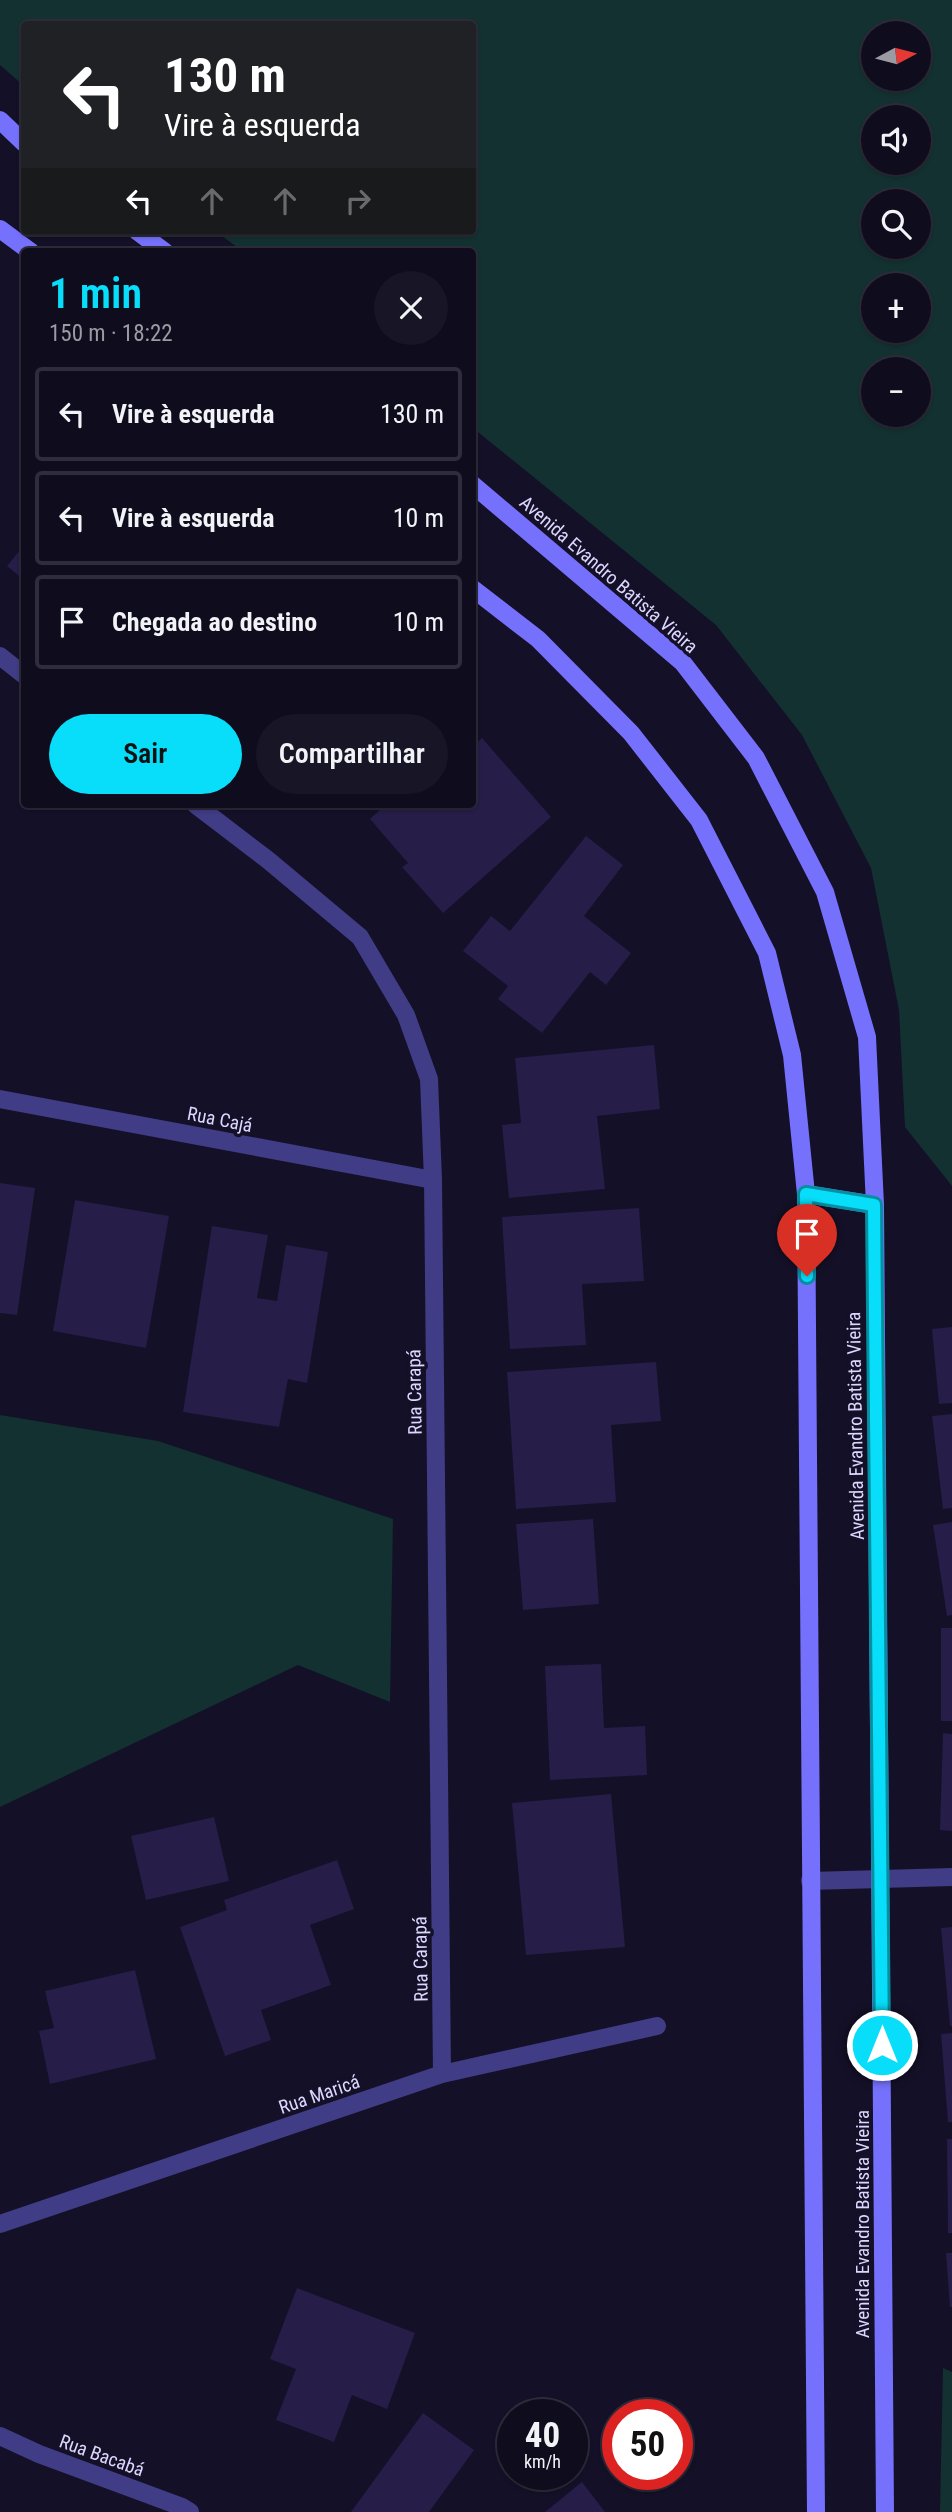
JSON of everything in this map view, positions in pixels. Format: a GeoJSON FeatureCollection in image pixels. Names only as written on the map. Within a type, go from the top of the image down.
{"type":"FeatureCollection","features":[{"type":"Feature","properties":{"kind":"main road"},"geometry":{"type":"LineString","coordinates":[[0,120],[21,140]]}},
{"type":"Feature","properties":{"kind":"main road"},"geometry":{"type":"LineString","coordinates":[[0,229],[26,248]]}},
{"type":"Feature","properties":{"kind":"main road"},"geometry":{"type":"LineString","coordinates":[[142,235],[160,248]]}},
{"type":"Feature","properties":{"kind":"main road","name":"Avenida Evandro Batista Vieira"},"geometry":{"type":"LineString","coordinates":[[476,487],[683,663],[756,758],[825,892],[867,1037],[874,1205],[885,2512]]}},
{"type":"Feature","properties":{"kind":"main road"},"geometry":{"type":"LineString","coordinates":[[476,591],[538,639],[631,733],[699,820],[767,953],[792,1055],[806,1194],[816,2512]]}},
{"type":"Feature","properties":{"kind":"main road"},"geometry":{"type":"LineString","coordinates":[[806,1194],[874,1205]]}},
{"type":"Feature","properties":{"kind":"street"},"geometry":{"type":"LineString","coordinates":[[0,656],[21,673]]}},
{"type":"Feature","properties":{"kind":"street","name":"Rua Carapá"},"geometry":{"type":"LineString","coordinates":[[200,808],[268,860],[360,937],[406,1015],[429,1079],[433,1180],[442,2074]]}},
{"type":"Feature","properties":{"kind":"street","name":"Rua Cajá"},"geometry":{"type":"LineString","coordinates":[[0,1099],[433,1180]]}},
{"type":"Feature","properties":{"kind":"street"},"geometry":{"type":"LineString","coordinates":[[810,1881],[952,1877]]}},
{"type":"Feature","properties":{"kind":"street","name":"Rua Maricá"},"geometry":{"type":"LineString","coordinates":[[0,2224],[442,2074],[657,2026]]}},
{"type":"Feature","properties":{"kind":"street","name":"Rua Bacabá"},"geometry":{"type":"LineString","coordinates":[[0,2436],[39,2454],[190,2512]]}},
{"type":"Feature","properties":{"kind":"green space"},"geometry":{"type":"Polygon","coordinates":[[[0,0],[952,0],[952,1186],[905,1127],[899,1010],[871,868],[802,735],[716,625],[476,430],[476,248],[238,248],[221,235],[476,235],[476,21],[21,21],[21,83],[0,65],[0,0]]]}},
{"type":"Feature","properties":{"kind":"green space"},"geometry":{"type":"Polygon","coordinates":[[[0,1415],[158,1441],[393,1519],[390,1702],[298,1665],[0,1807],[0,1415]]]}},
{"type":"Feature","properties":{"kind":"green space"},"geometry":{"type":"Polygon","coordinates":[[[943,2368],[952,2372],[952,2512],[940,2512],[943,2368]]]}},
{"type":"Feature","properties":{"kind":"building"},"geometry":{"type":"Polygon","coordinates":[[[21,549],[21,578],[7,566],[21,549]]]}},
{"type":"Feature","properties":{"kind":"building"},"geometry":{"type":"Polygon","coordinates":[[[482,738],[551,817],[443,913],[402,867],[408,863],[370,819],[382,808],[476,808],[476,743],[482,738]]]}},
{"type":"Feature","properties":{"kind":"building"},"geometry":{"type":"Polygon","coordinates":[[[586,836],[623,865],[584,916],[631,953],[606,985],[590,972],[542,1033],[498,999],[508,986],[463,951],[491,916],[510,931],[586,836]]]}},
{"type":"Feature","properties":{"kind":"building"},"geometry":{"type":"Polygon","coordinates":[[[654,1045],[660,1109],[597,1116],[605,1189],[509,1198],[502,1125],[521,1123],[515,1058],[654,1045]]]}},
{"type":"Feature","properties":{"kind":"building"},"geometry":{"type":"Polygon","coordinates":[[[0,1183],[35,1188],[17,1315],[0,1313],[0,1183]]]}},
{"type":"Feature","properties":{"kind":"building"},"geometry":{"type":"Polygon","coordinates":[[[75,1200],[169,1216],[146,1348],[53,1331],[75,1200]]]}},
{"type":"Feature","properties":{"kind":"building"},"geometry":{"type":"Polygon","coordinates":[[[639,1208],[644,1281],[582,1284],[586,1345],[510,1349],[502,1217],[639,1208]]]}},
{"type":"Feature","properties":{"kind":"building"},"geometry":{"type":"Polygon","coordinates":[[[212,1226],[268,1235],[257,1298],[277,1301],[286,1245],[328,1252],[307,1383],[288,1379],[279,1427],[183,1412],[212,1226]]]}},
{"type":"Feature","properties":{"kind":"building"},"geometry":{"type":"Polygon","coordinates":[[[952,1327],[952,1403],[939,1404],[932,1329],[952,1327]]]}},
{"type":"Feature","properties":{"kind":"building"},"geometry":{"type":"Polygon","coordinates":[[[656,1362],[661,1421],[611,1425],[616,1502],[516,1509],[507,1372],[656,1362]]]}},
{"type":"Feature","properties":{"kind":"building"},"geometry":{"type":"Polygon","coordinates":[[[952,1414],[952,1508],[943,1509],[932,1416],[952,1414]]]}},
{"type":"Feature","properties":{"kind":"building"},"geometry":{"type":"Polygon","coordinates":[[[593,1519],[599,1604],[523,1610],[516,1524],[593,1519]]]}},
{"type":"Feature","properties":{"kind":"building"},"geometry":{"type":"Polygon","coordinates":[[[952,1522],[952,1615],[947,1616],[933,1525],[952,1522]]]}},
{"type":"Feature","properties":{"kind":"building"},"geometry":{"type":"Polygon","coordinates":[[[941,1628],[952,1628],[952,1721],[941,1721],[941,1628]]]}},
{"type":"Feature","properties":{"kind":"building"},"geometry":{"type":"Polygon","coordinates":[[[601,1664],[604,1728],[645,1726],[647,1775],[550,1780],[545,1666],[601,1664]]]}},
{"type":"Feature","properties":{"kind":"building"},"geometry":{"type":"Polygon","coordinates":[[[943,1733],[952,1734],[952,1831],[940,1830],[943,1733]]]}},
{"type":"Feature","properties":{"kind":"building"},"geometry":{"type":"Polygon","coordinates":[[[611,1794],[625,1947],[526,1955],[512,1803],[611,1794]]]}},
{"type":"Feature","properties":{"kind":"building"},"geometry":{"type":"Polygon","coordinates":[[[214,1817],[229,1881],[146,1900],[131,1836],[214,1817]]]}},
{"type":"Feature","properties":{"kind":"building"},"geometry":{"type":"Polygon","coordinates":[[[337,1860],[354,1909],[310,1925],[331,1985],[261,2010],[271,2040],[225,2056],[180,1927],[227,1910],[224,1900],[337,1860]]]}},
{"type":"Feature","properties":{"kind":"building"},"geometry":{"type":"Polygon","coordinates":[[[952,1927],[952,2026],[950,2026],[941,1928],[952,1927]]]}},
{"type":"Feature","properties":{"kind":"building"},"geometry":{"type":"Polygon","coordinates":[[[135,1970],[156,2059],[50,2084],[39,2031],[54,2028],[45,1991],[135,1970]]]}},
{"type":"Feature","properties":{"kind":"building"},"geometry":{"type":"Polygon","coordinates":[[[952,2033],[952,2122],[948,2122],[941,2034],[952,2033]]]}},
{"type":"Feature","properties":{"kind":"building"},"geometry":{"type":"Polygon","coordinates":[[[947,2139],[952,2139],[952,2233],[948,2233],[947,2139]]]}},
{"type":"Feature","properties":{"kind":"building"},"geometry":{"type":"Polygon","coordinates":[[[946,2253],[952,2253],[952,2307],[950,2307],[946,2253]]]}},
{"type":"Feature","properties":{"kind":"building"},"geometry":{"type":"Polygon","coordinates":[[[297,2288],[415,2333],[387,2409],[352,2395],[334,2442],[276,2420],[296,2369],[270,2359],[297,2288]]]}},
{"type":"Feature","properties":{"kind":"building"},"geometry":{"type":"Polygon","coordinates":[[[423,2413],[474,2450],[429,2512],[351,2512],[423,2413]]]}},
{"type":"Feature","properties":{"kind":"building"},"geometry":{"type":"Polygon","coordinates":[[[572,2490],[588,2490],[605,2512],[545,2512],[572,2490]]]}},
{"type":"Feature","properties":{"kind":"route"},"geometry":{"type":"LineString","coordinates":[[807,1276],[806,1194],[874,1205],[882,2045]]}}]}
